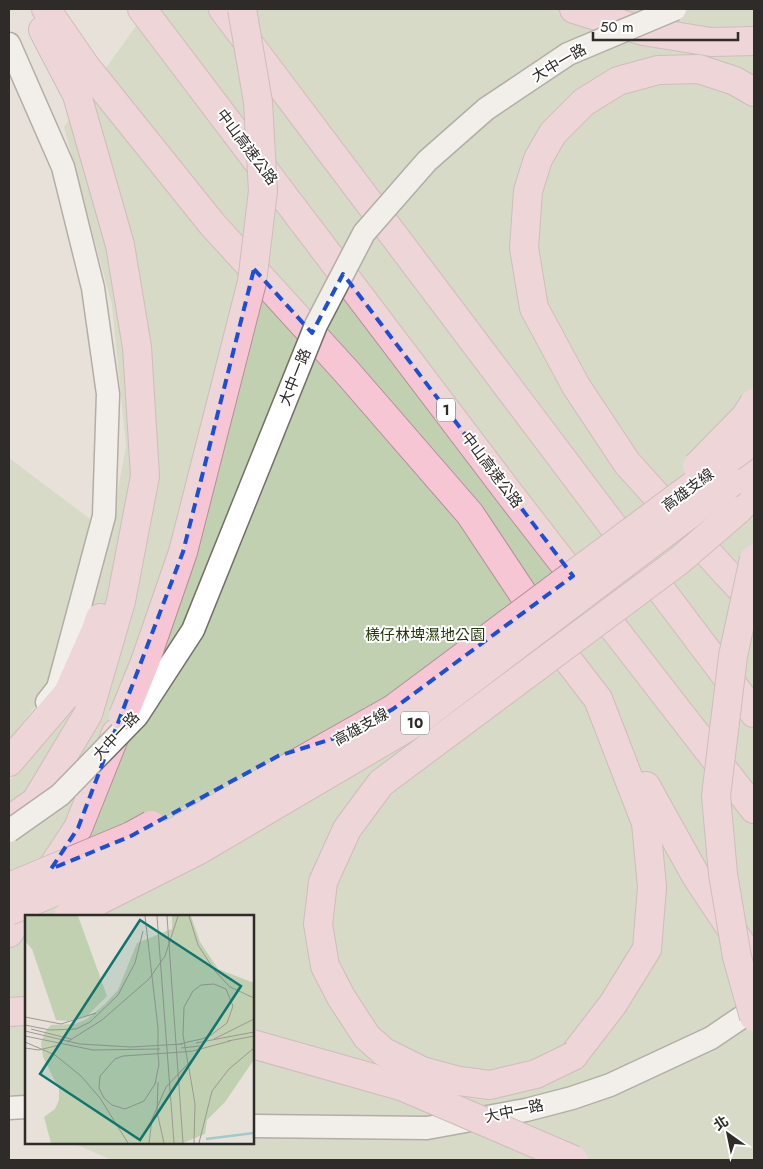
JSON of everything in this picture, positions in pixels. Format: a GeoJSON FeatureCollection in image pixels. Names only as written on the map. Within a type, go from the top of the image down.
{"type":"FeatureCollection","features":[{"type":"Feature","properties":{"kind":"highway"},"geometry":{"type":"LineString","coordinates":[[9,820],[36,802],[88,714],[121,601],[146,476],[137,347],[120,245],[77,95],[32,9]]}},
{"type":"Feature","properties":{"kind":"highway"},"geometry":{"type":"LineString","coordinates":[[46,9],[86,67],[212,224],[346,370],[470,514],[561,651],[598,699],[696,876],[754,963]]}},
{"type":"Feature","properties":{"kind":"highway","name":"中山高速公路"},"geometry":{"type":"LineString","coordinates":[[142,9],[512,497],[754,809]]}},
{"type":"Feature","properties":{"kind":"highway"},"geometry":{"type":"LineString","coordinates":[[223,9],[754,713]]}},
{"type":"Feature","properties":{"kind":"highway"},"geometry":{"type":"LineString","coordinates":[[9,933],[78,828],[145,662],[183,552],[252,282],[263,191],[258,102],[242,9]]}},
{"type":"Feature","properties":{"kind":"highway"},"geometry":{"type":"LineString","coordinates":[[574,9],[643,31],[711,42],[754,41]]}},
{"type":"Feature","properties":{"kind":"highway"},"geometry":{"type":"LineString","coordinates":[[754,92],[735,81],[699,69],[658,70],[618,80],[584,102],[553,133],[538,159],[528,191],[524,248],[534,308],[581,393],[627,463],[754,602]]}},
{"type":"Feature","properties":{"kind":"highway"},"geometry":{"type":"LineString","coordinates":[[644,523],[745,417],[754,403]]}},
{"type":"Feature","properties":{"kind":"highway","name":"高雄支線"},"geometry":{"type":"LineString","coordinates":[[9,911],[108,869],[393,709],[754,440]]}},
{"type":"Feature","properties":{"kind":"highway","name":"高雄支線"},"geometry":{"type":"LineString","coordinates":[[70,915],[199,850],[413,724],[741,495],[754,462]]}},
{"type":"Feature","properties":{"kind":"highway"},"geometry":{"type":"LineString","coordinates":[[9,762],[68,693],[96,630],[146,476]]}},
{"type":"Feature","properties":{"kind":"highway"},"geometry":{"type":"LineString","coordinates":[[598,699],[646,823],[652,887],[647,949],[613,1004],[573,1056],[536,1074],[490,1085],[459,1081],[422,1070],[384,1052],[367,1036],[341,997],[324,966],[318,924],[323,882],[347,829],[381,783],[680,560],[741,495]]}},
{"type":"Feature","properties":{"kind":"highway"},"geometry":{"type":"LineString","coordinates":[[754,559],[733,656],[716,796],[724,874],[737,957],[754,1017]]}},
{"type":"Feature","properties":{"kind":"highway"},"geometry":{"type":"LineString","coordinates":[[9,887],[131,836],[278,756],[351,733]]}},
{"type":"Feature","properties":{"kind":"highway"},"geometry":{"type":"LineString","coordinates":[[9,938],[25,932]]}},
{"type":"Feature","properties":{"kind":"highway"},"geometry":{"type":"LineString","coordinates":[[9,1012],[25,1012]]}},
{"type":"Feature","properties":{"kind":"highway"},"geometry":{"type":"LineString","coordinates":[[254,1045],[400,1086],[574,1160]]}},
{"type":"Feature","properties":{"kind":"street","name":"大中一路"},"geometry":{"type":"LineString","coordinates":[[9,831],[60,795],[137,716],[193,630],[316,325],[364,233],[427,161],[486,108],[568,54],[675,9]]}},
{"type":"Feature","properties":{"kind":"street"},"geometry":{"type":"LineString","coordinates":[[9,44],[63,167],[94,288],[108,394],[104,516],[58,688],[9,756]]}},
{"type":"Feature","properties":{"kind":"street","name":"大中一路"},"geometry":{"type":"LineString","coordinates":[[254,1126],[427,1128],[526,1110],[572,1098],[610,1085],[712,1038],[754,1009]]}},
{"type":"Feature","properties":{"kind":"street"},"geometry":{"type":"LineString","coordinates":[[9,1108],[25,1107]]}},
{"type":"Feature","properties":{"kind":"highlighted area"},"geometry":{"type":"Polygon","coordinates":[[[254,269],[312,333],[343,274],[573,576],[393,709],[351,733],[278,756],[131,836],[51,869],[78,828],[183,552],[254,269]]]}},
{"type":"Feature","properties":{"kind":"green space","name":"檨仔林埤濕地公園"},"geometry":{"type":"Polygon","coordinates":[[[148,9],[754,9],[754,1160],[112,1160],[75,1144],[254,1144],[254,915],[25,915],[25,1121],[18,1118],[9,1109],[9,781],[58,711],[103,570],[126,446],[112,305],[64,127],[148,9]]]}},
{"type":"Feature","properties":{"kind":"green space"},"geometry":{"type":"Polygon","coordinates":[[[9,458],[90,519],[73,616],[51,683],[9,743],[9,458]]]}}]}
